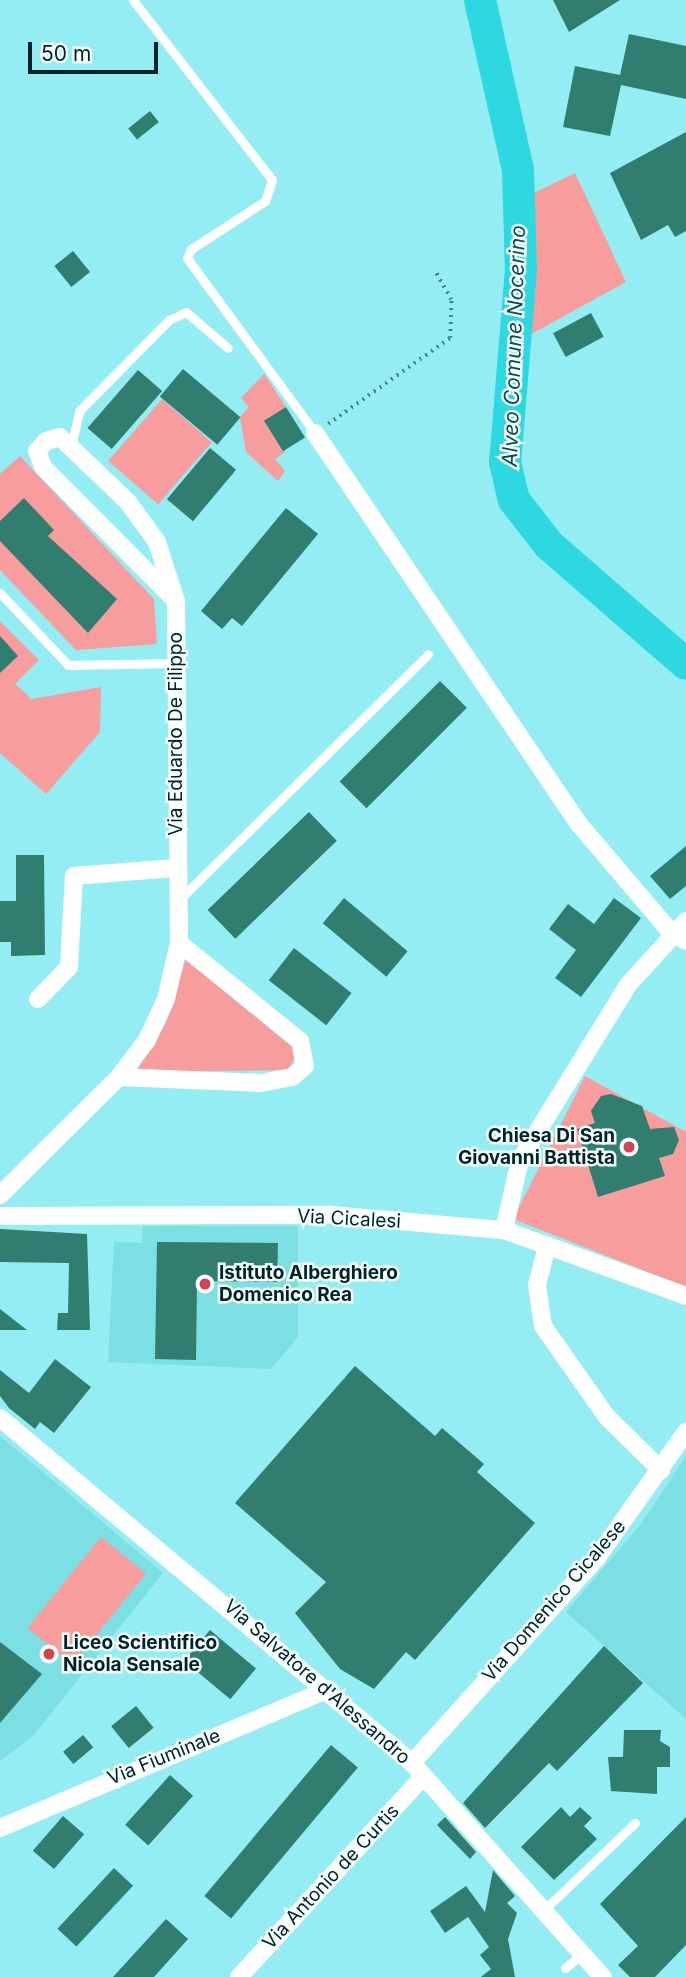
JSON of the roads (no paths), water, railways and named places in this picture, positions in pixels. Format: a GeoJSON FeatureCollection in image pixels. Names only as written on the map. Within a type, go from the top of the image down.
{"type":"FeatureCollection","features":[{"type":"Feature","properties":{"kind":"street"},"geometry":{"type":"LineString","coordinates":[[315,433],[578,823],[678,936]]}},
{"type":"Feature","properties":{"kind":"street"},"geometry":{"type":"LineString","coordinates":[[71,447],[60,437],[46,440],[37,451],[43,467],[176,601]]}},
{"type":"Feature","properties":{"kind":"street","name":"Via Eduardo De Filippo"},"geometry":{"type":"LineString","coordinates":[[0,1195],[120,1077],[166,999],[179,943],[180,900],[175,868],[179,663],[176,601],[157,542],[128,502],[71,447]]}},
{"type":"Feature","properties":{"kind":"street"},"geometry":{"type":"LineString","coordinates":[[38,999],[69,967],[74,876],[175,868]]}},
{"type":"Feature","properties":{"kind":"street"},"geometry":{"type":"LineString","coordinates":[[504,1230],[520,1160],[598,1032],[678,936],[686,921]]}},
{"type":"Feature","properties":{"kind":"street"},"geometry":{"type":"LineString","coordinates":[[120,1077],[261,1083],[292,1077],[305,1066],[300,1041],[179,943]]}},
{"type":"Feature","properties":{"kind":"street","name":"Via Cicalesi"},"geometry":{"type":"LineString","coordinates":[[0,1216],[331,1215],[504,1230],[686,1296]]}},
{"type":"Feature","properties":{"kind":"street"},"geometry":{"type":"LineString","coordinates":[[547,1246],[537,1285],[543,1326],[607,1417],[662,1470]]}},
{"type":"Feature","properties":{"kind":"street","name":"Via Salvatore d'Alessandro"},"geometry":{"type":"LineString","coordinates":[[0,1418],[329,1689],[418,1770],[546,1908],[603,1977]]}},
{"type":"Feature","properties":{"kind":"street","name":"Via Domenico Cicalese"},"geometry":{"type":"LineString","coordinates":[[418,1770],[596,1559],[662,1470],[686,1432]]}},
{"type":"Feature","properties":{"kind":"street","name":"Via Fiuminale"},"geometry":{"type":"LineString","coordinates":[[0,1828],[329,1689]]}},
{"type":"Feature","properties":{"kind":"street","name":"Via Antonio de Curtis"},"geometry":{"type":"LineString","coordinates":[[239,1977],[418,1770]]}},
{"type":"Feature","properties":{"kind":"lane"},"geometry":{"type":"LineString","coordinates":[[133,0],[272,180],[265,201],[191,249],[187,258],[315,433]]}},
{"type":"Feature","properties":{"kind":"lane"},"geometry":{"type":"LineString","coordinates":[[71,447],[79,411],[169,320],[186,312],[229,348]]}},
{"type":"Feature","properties":{"kind":"lane"},"geometry":{"type":"LineString","coordinates":[[0,593],[68,665],[179,663]]}},
{"type":"Feature","properties":{"kind":"lane"},"geometry":{"type":"LineString","coordinates":[[180,900],[428,654]]}},
{"type":"Feature","properties":{"kind":"lane"},"geometry":{"type":"LineString","coordinates":[[546,1908],[635,1823]]}},
{"type":"Feature","properties":{"kind":"lane"},"geometry":{"type":"LineString","coordinates":[[565,1968],[583,1953]]}},
{"type":"Feature","properties":{"kind":"waterway","name":"Alveo Comune Nocerino"},"geometry":{"type":"LineString","coordinates":[[480,0],[518,170],[521,269],[505,462],[514,500],[549,545],[686,664]]}},
{"type":"Feature","properties":{"kind":"place","name":"Chiesa Di San Giovanni Battista"},"geometry":{"type":"Point","coordinates":[629,1147]}},
{"type":"Feature","properties":{"kind":"place","name":"Istituto Alberghiero Domenico Rea"},"geometry":{"type":"Point","coordinates":[205,1284]}},
{"type":"Feature","properties":{"kind":"place","name":"Liceo Scientifico Nicola Sensale"},"geometry":{"type":"Point","coordinates":[49,1654]}}]}
